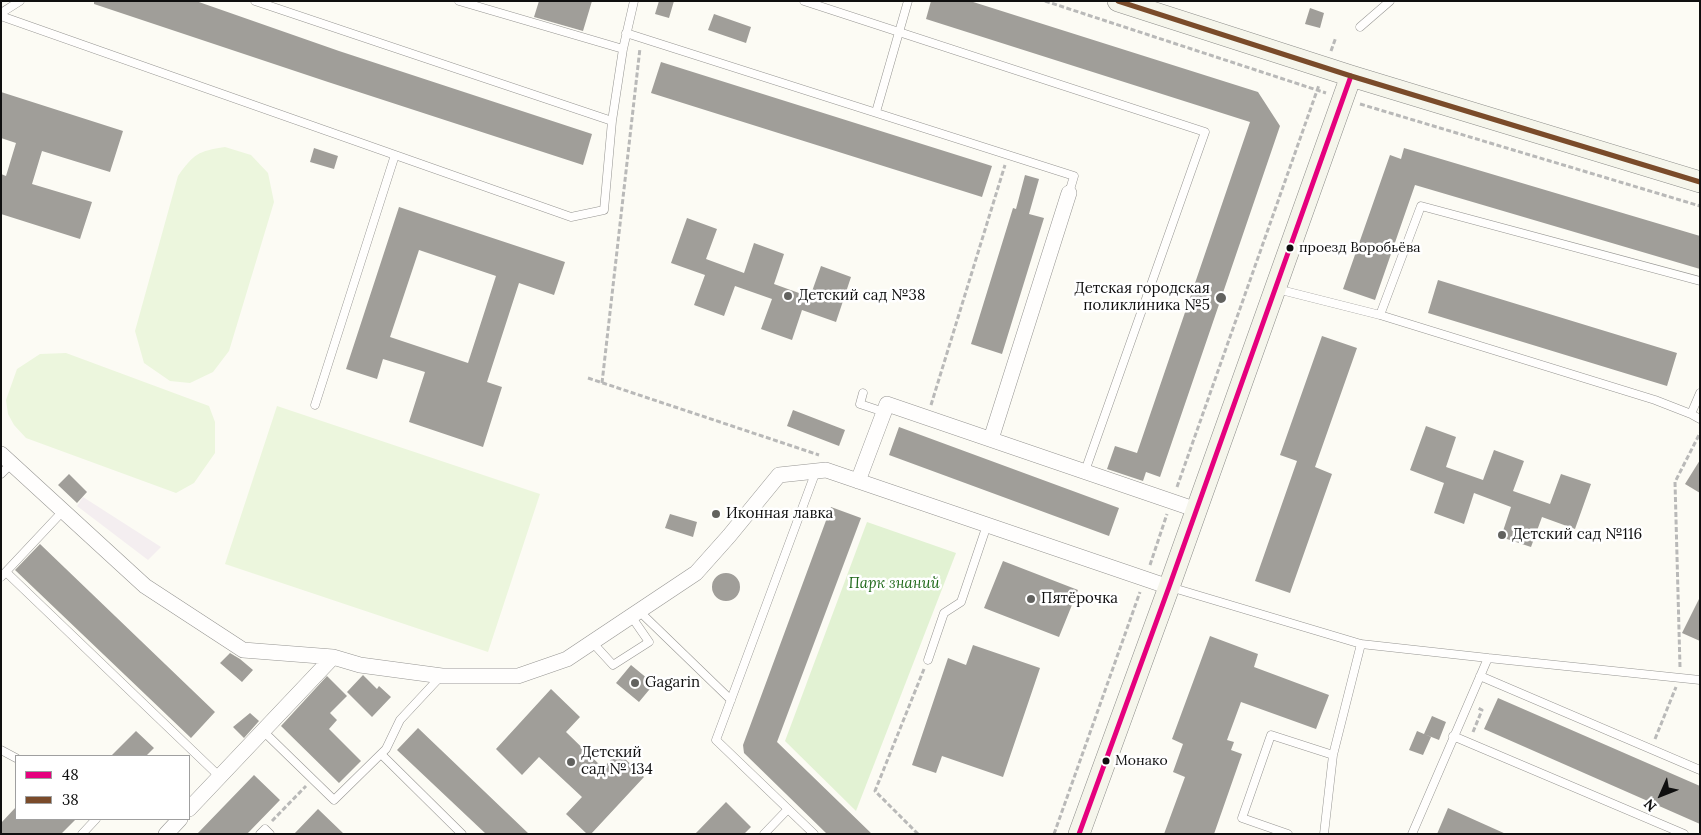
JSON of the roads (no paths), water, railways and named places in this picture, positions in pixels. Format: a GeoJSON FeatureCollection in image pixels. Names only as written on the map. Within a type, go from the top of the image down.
{"type":"FeatureCollection","features":[{"type":"Feature","properties":{"kind":"main road"},"geometry":{"type":"LineString","coordinates":[[1118,1],[1325,68],[1700,182]]}},
{"type":"Feature","properties":{"kind":"main road"},"geometry":{"type":"LineString","coordinates":[[1079,834],[1197,510],[1351,76]]}},
{"type":"Feature","properties":{"kind":"street"},"geometry":{"type":"LineString","coordinates":[[991,439],[1069,193]]}},
{"type":"Feature","properties":{"kind":"street"},"geometry":{"type":"LineString","coordinates":[[858,481],[887,404],[1197,510]]}},
{"type":"Feature","properties":{"kind":"street"},"geometry":{"type":"LineString","coordinates":[[5,464],[63,511],[144,586],[243,650],[333,657],[360,665],[442,676],[518,676],[566,659],[696,573],[779,475],[826,470],[1169,586]]}},
{"type":"Feature","properties":{"kind":"street"},"geometry":{"type":"LineString","coordinates":[[190,808],[333,657]]}},
{"type":"Feature","properties":{"kind":"street"},"geometry":{"type":"LineString","coordinates":[[166,834],[179,820]]}},
{"type":"Feature","properties":{"kind":"lane"},"geometry":{"type":"LineString","coordinates":[[1,15],[20,1]]}},
{"type":"Feature","properties":{"kind":"lane"},"geometry":{"type":"LineString","coordinates":[[255,1],[612,121]]}},
{"type":"Feature","properties":{"kind":"lane"},"geometry":{"type":"LineString","coordinates":[[458,1],[623,49]]}},
{"type":"Feature","properties":{"kind":"lane"},"geometry":{"type":"LineString","coordinates":[[1,15],[571,217],[604,210],[612,121],[623,49],[634,1]]}},
{"type":"Feature","properties":{"kind":"lane"},"geometry":{"type":"LineString","coordinates":[[804,1],[1205,132],[1085,471]]}},
{"type":"Feature","properties":{"kind":"lane"},"geometry":{"type":"LineString","coordinates":[[876,112],[908,1]]}},
{"type":"Feature","properties":{"kind":"lane"},"geometry":{"type":"LineString","coordinates":[[1360,27],[1390,1]]}},
{"type":"Feature","properties":{"kind":"lane"},"geometry":{"type":"LineString","coordinates":[[626,33],[1074,176],[1069,193]]}},
{"type":"Feature","properties":{"kind":"lane"},"geometry":{"type":"LineString","coordinates":[[315,405],[395,155]]}},
{"type":"Feature","properties":{"kind":"lane"},"geometry":{"type":"LineString","coordinates":[[1380,315],[1421,206],[1700,281]]}},
{"type":"Feature","properties":{"kind":"lane"},"geometry":{"type":"LineString","coordinates":[[1275,289],[1380,315],[1655,400],[1700,419]]}},
{"type":"Feature","properties":{"kind":"lane"},"geometry":{"type":"LineString","coordinates":[[1691,414],[1700,393]]}},
{"type":"Feature","properties":{"kind":"lane"},"geometry":{"type":"LineString","coordinates":[[864,394],[860,404],[884,412]]}},
{"type":"Feature","properties":{"kind":"lane"},"geometry":{"type":"LineString","coordinates":[[814,834],[716,740],[816,472]]}},
{"type":"Feature","properties":{"kind":"lane"},"geometry":{"type":"LineString","coordinates":[[63,511],[4,574],[219,776]]}},
{"type":"Feature","properties":{"kind":"lane"},"geometry":{"type":"LineString","coordinates":[[928,660],[944,613],[960,602],[987,525]]}},
{"type":"Feature","properties":{"kind":"lane"},"geometry":{"type":"LineString","coordinates":[[1169,586],[1361,644],[1700,680]]}},
{"type":"Feature","properties":{"kind":"lane"},"geometry":{"type":"LineString","coordinates":[[635,614],[731,700]]}},
{"type":"Feature","properties":{"kind":"lane"},"geometry":{"type":"LineString","coordinates":[[592,642],[613,666],[649,642],[635,614]]}},
{"type":"Feature","properties":{"kind":"lane"},"geometry":{"type":"LineString","coordinates":[[1324,834],[1333,755],[1361,644]]}},
{"type":"Feature","properties":{"kind":"lane"},"geometry":{"type":"LineString","coordinates":[[1412,834],[1488,658]]}},
{"type":"Feature","properties":{"kind":"lane"},"geometry":{"type":"LineString","coordinates":[[262,730],[334,800],[386,748],[400,720],[442,676]]}},
{"type":"Feature","properties":{"kind":"lane"},"geometry":{"type":"LineString","coordinates":[[1480,676],[1700,770]]}},
{"type":"Feature","properties":{"kind":"lane"},"geometry":{"type":"LineString","coordinates":[[1288,834],[1242,818],[1270,735],[1333,755]]}},
{"type":"Feature","properties":{"kind":"lane"},"geometry":{"type":"LineString","coordinates":[[1453,736],[1684,834]]}},
{"type":"Feature","properties":{"kind":"lane"},"geometry":{"type":"LineString","coordinates":[[1,750],[15,757]]}},
{"type":"Feature","properties":{"kind":"lane"},"geometry":{"type":"LineString","coordinates":[[380,754],[462,834]]}},
{"type":"Feature","properties":{"kind":"lane"},"geometry":{"type":"LineString","coordinates":[[764,834],[788,809]]}},
{"type":"Feature","properties":{"kind":"lane"},"geometry":{"type":"LineString","coordinates":[[82,834],[95,820]]}},
{"type":"Feature","properties":{"kind":"place","name":"проезд Воробьёва"},"geometry":{"type":"Point","coordinates":[1290,248]}},
{"type":"Feature","properties":{"kind":"place","name":"Детский сад №38"},"geometry":{"type":"Point","coordinates":[788,296]}},
{"type":"Feature","properties":{"kind":"place","name":"Детская городская поликлиника №5"},"geometry":{"type":"Point","coordinates":[1221,298]}},
{"type":"Feature","properties":{"kind":"place","name":"Иконная лавка"},"geometry":{"type":"Point","coordinates":[716,514]}},
{"type":"Feature","properties":{"kind":"place","name":"Детский сад №116"},"geometry":{"type":"Point","coordinates":[1502,535]}},
{"type":"Feature","properties":{"kind":"place","name":"Пятёрочка"},"geometry":{"type":"Point","coordinates":[1031,599]}},
{"type":"Feature","properties":{"kind":"place","name":"Gagarin"},"geometry":{"type":"Point","coordinates":[635,683]}},
{"type":"Feature","properties":{"kind":"place","name":"Монако"},"geometry":{"type":"Point","coordinates":[1106,761]}},
{"type":"Feature","properties":{"kind":"place","name":"Детский сад № 134"},"geometry":{"type":"Point","coordinates":[571,762]}},
{"type":"Feature","properties":{"kind":"park label","name":"Парк знаний"},"geometry":{"type":"Point","coordinates":[894,584]}}]}
